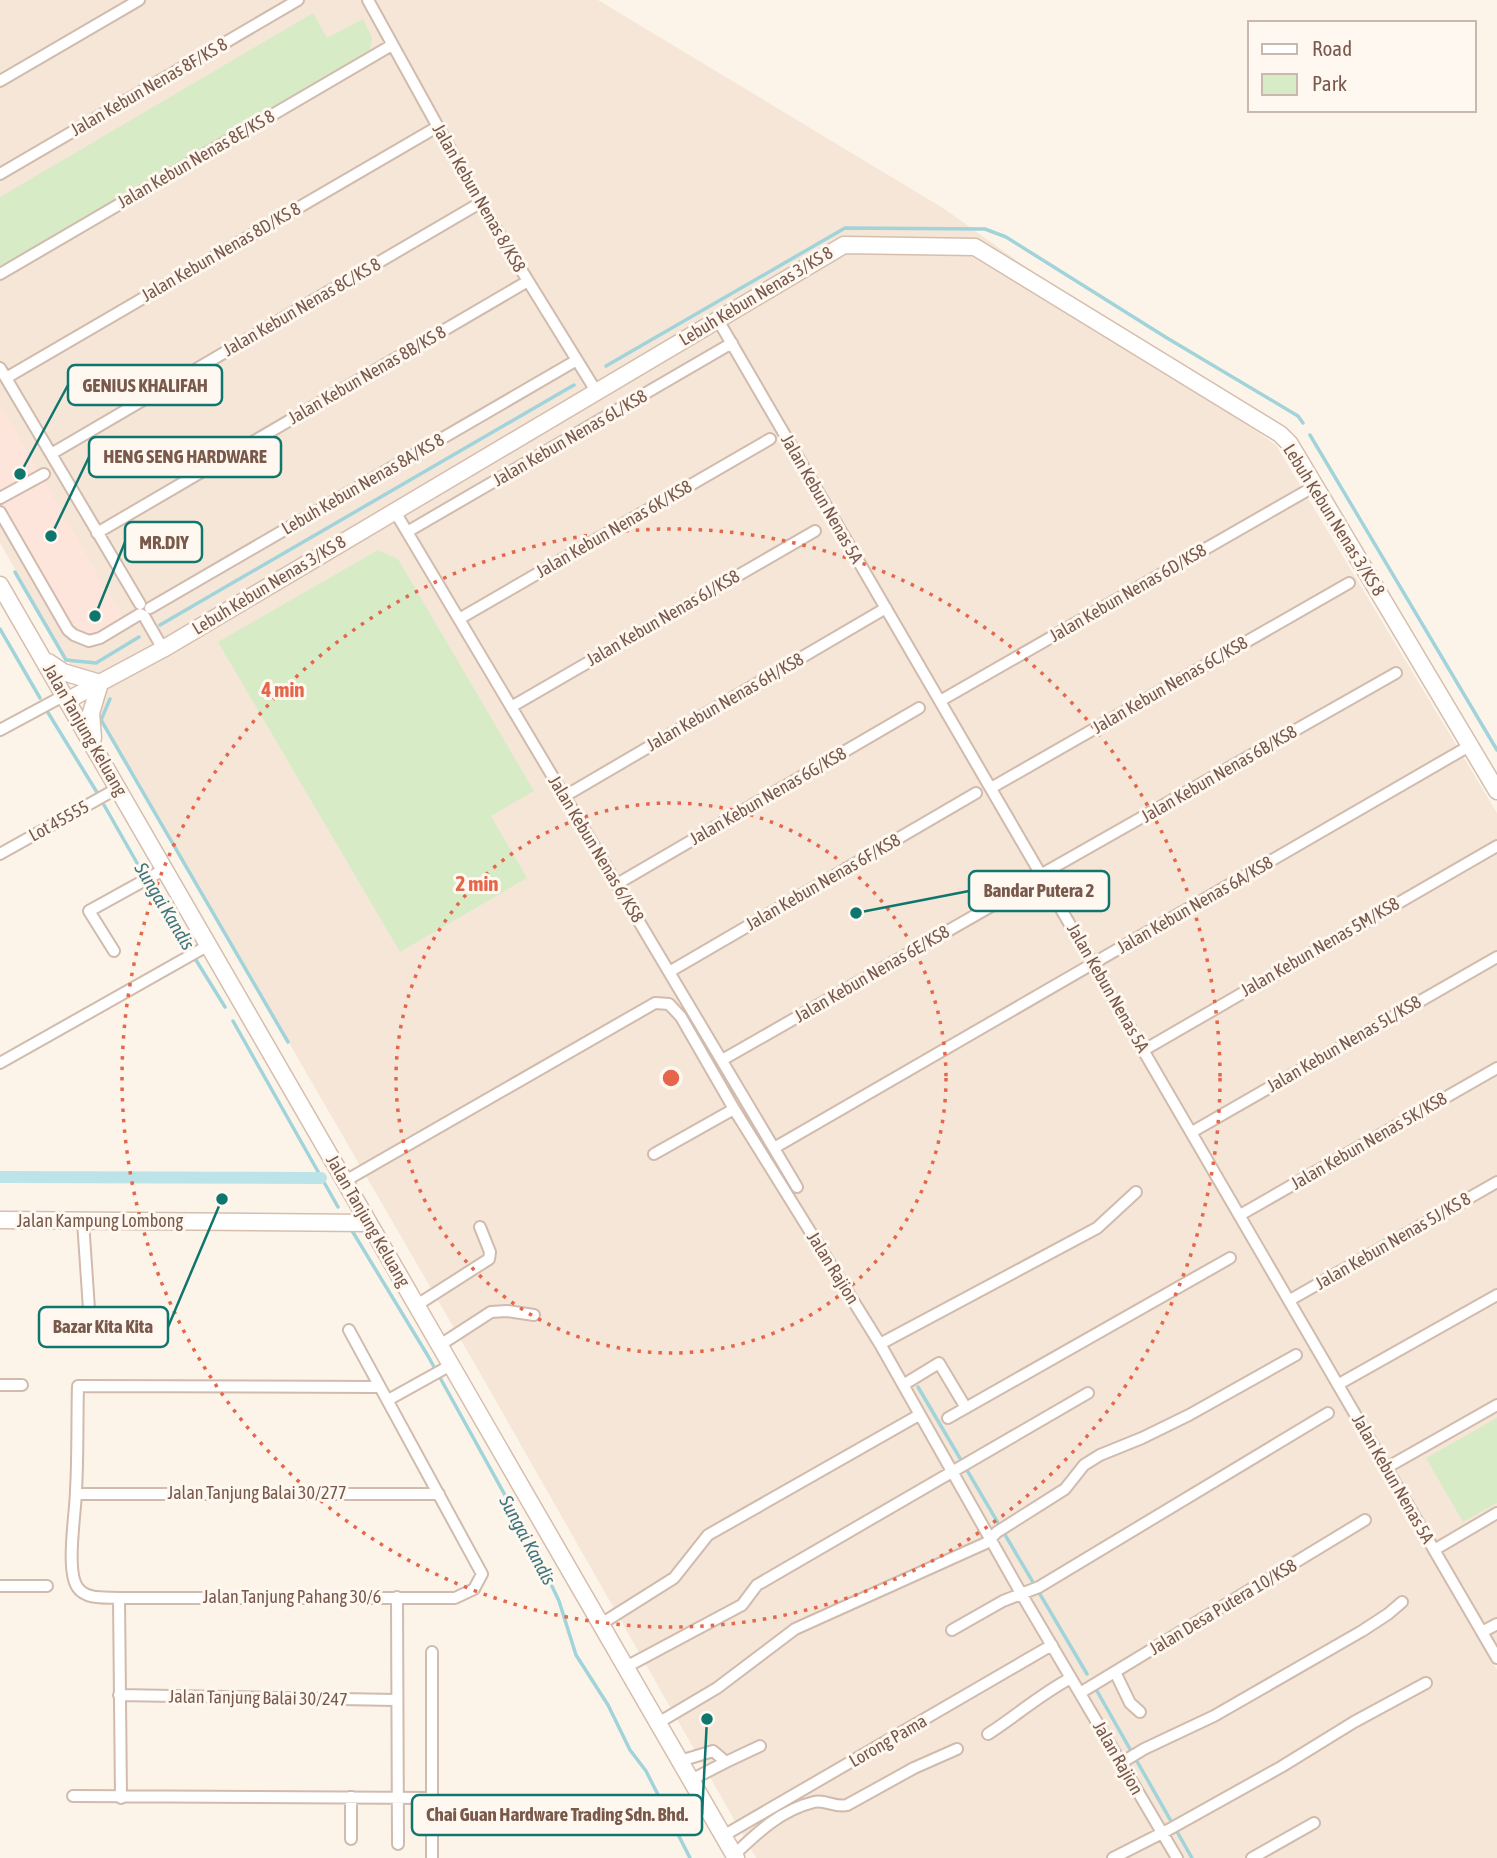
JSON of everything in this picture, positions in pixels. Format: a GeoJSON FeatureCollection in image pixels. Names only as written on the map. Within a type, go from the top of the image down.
{"type":"FeatureCollection","features":[{"type":"Feature","properties":{"kind":"street"},"geometry":{"type":"LineString","coordinates":[[0,81],[139,0]]}},
{"type":"Feature","properties":{"kind":"street","name":"Jalan Kebun Nenas 8F/KS 8"},"geometry":{"type":"LineString","coordinates":[[0,174],[298,0]]}},
{"type":"Feature","properties":{"kind":"street","name":"Jalan Kebun Nenas 8/KS8"},"geometry":{"type":"LineString","coordinates":[[368,0],[480,203],[596,391]]}},
{"type":"Feature","properties":{"kind":"street","name":"Jalan Kebun Nenas 8E/KS 8"},"geometry":{"type":"LineString","coordinates":[[0,274],[392,45]]}},
{"type":"Feature","properties":{"kind":"street","name":"Jalan Kebun Nenas 8D/KS 8"},"geometry":{"type":"LineString","coordinates":[[3,373],[436,127]]}},
{"type":"Feature","properties":{"kind":"street","name":"Jalan Kebun Nenas 8C/KS 8"},"geometry":{"type":"LineString","coordinates":[[51,454],[480,203]]}},
{"type":"Feature","properties":{"kind":"street","name":"Lebuh Kebun Nenas 3/KS 8"},"geometry":{"type":"LineString","coordinates":[[66,698],[163,649],[844,245],[975,247],[1280,434],[1290,444],[1497,791]]}},
{"type":"Feature","properties":{"kind":"street","name":"Jalan Kebun Nenas 8B/KS 8"},"geometry":{"type":"LineString","coordinates":[[97,533],[528,281]]}},
{"type":"Feature","properties":{"kind":"street","name":"Jalan Kebun Nenas 5A"},"geometry":{"type":"LineString","coordinates":[[718,320],[1497,1658]]}},
{"type":"Feature","properties":{"kind":"street","name":"Jalan Kebun Nenas 6L/KS8"},"geometry":{"type":"LineString","coordinates":[[407,532],[732,343]]}},
{"type":"Feature","properties":{"kind":"street","name":"Lebuh Kebun Nenas 8A/KS 8"},"geometry":{"type":"LineString","coordinates":[[0,512],[68,630],[89,640],[100,638],[145,609],[577,360]]}},
{"type":"Feature","properties":{"kind":"street"},"geometry":{"type":"LineString","coordinates":[[3,373],[145,609],[163,649]]}},
{"type":"Feature","properties":{"kind":"street","name":"Jalan Kebun Nenas 6K/KS8"},"geometry":{"type":"LineString","coordinates":[[459,619],[770,439]]}},
{"type":"Feature","properties":{"kind":"street"},"geometry":{"type":"LineString","coordinates":[[0,498],[44,474]]}},
{"type":"Feature","properties":{"kind":"street","name":"Jalan Kebun Nenas 6D/KS8"},"geometry":{"type":"LineString","coordinates":[[940,701],[1315,486]]}},
{"type":"Feature","properties":{"kind":"street","name":"Jalan Kebun Nenas 6/KS8"},"geometry":{"type":"LineString","coordinates":[[394,510],[797,1187]]}},
{"type":"Feature","properties":{"kind":"street","name":"Jalan Kebun Nenas 6J/KS8"},"geometry":{"type":"LineString","coordinates":[[511,707],[815,531]]}},
{"type":"Feature","properties":{"kind":"street","name":"Jalan Kebun Nenas 6C/KS8"},"geometry":{"type":"LineString","coordinates":[[991,788],[1349,583]]}},
{"type":"Feature","properties":{"kind":"street","name":"Jalan Tanjung Keluang"},"geometry":{"type":"LineString","coordinates":[[0,584],[118,788],[152,875],[207,946],[345,1181],[440,1345],[442,1370],[609,1619],[680,1761],[691,1780],[731,1832],[735,1856]]}},
{"type":"Feature","properties":{"kind":"street","name":"Jalan Kebun Nenas 6H/KS8"},"geometry":{"type":"LineString","coordinates":[[565,796],[886,608]]}},
{"type":"Feature","properties":{"kind":"street"},"geometry":{"type":"LineString","coordinates":[[44,658],[63,672],[100,683],[90,724],[95,749]]}},
{"type":"Feature","properties":{"kind":"street","name":"Jalan Kebun Nenas 6B/KS8"},"geometry":{"type":"LineString","coordinates":[[1042,874],[1396,673]]}},
{"type":"Feature","properties":{"kind":"street"},"geometry":{"type":"LineString","coordinates":[[0,730],[66,698]]}},
{"type":"Feature","properties":{"kind":"street","name":"Jalan Kebun Nenas 6G/KS8"},"geometry":{"type":"LineString","coordinates":[[617,884],[919,708]]}},
{"type":"Feature","properties":{"kind":"street","name":"Jalan Kebun Nenas 6A/KS8"},"geometry":{"type":"LineString","coordinates":[[774,1148],[1471,746]]}},
{"type":"Feature","properties":{"kind":"street","name":"Lot 45555"},"geometry":{"type":"LineString","coordinates":[[0,854],[118,788]]}},
{"type":"Feature","properties":{"kind":"street","name":"Jalan Kebun Nenas 6F/KS8"},"geometry":{"type":"LineString","coordinates":[[669,972],[976,793]]}},
{"type":"Feature","properties":{"kind":"street","name":"Jalan Kebun Nenas 5M/KS8"},"geometry":{"type":"LineString","coordinates":[[1144,1050],[1497,845]]}},
{"type":"Feature","properties":{"kind":"street"},"geometry":{"type":"LineString","coordinates":[[114,951],[89,911],[152,875]]}},
{"type":"Feature","properties":{"kind":"street","name":"Jalan Kebun Nenas 6E/KS8"},"geometry":{"type":"LineString","coordinates":[[722,1060],[1023,888]]}},
{"type":"Feature","properties":{"kind":"street"},"geometry":{"type":"LineString","coordinates":[[0,1063],[207,946]]}},
{"type":"Feature","properties":{"kind":"street","name":"Jalan Kebun Nenas 5L/KS8"},"geometry":{"type":"LineString","coordinates":[[1192,1132],[1497,957]]}},
{"type":"Feature","properties":{"kind":"street","name":"Jalan Rajion"},"geometry":{"type":"LineString","coordinates":[[345,1181],[655,1003],[669,1004],[681,1017],[734,1109],[882,1343],[915,1417],[956,1468],[992,1537],[1017,1597],[1124,1761],[1157,1835],[1177,1858]]}},
{"type":"Feature","properties":{"kind":"street","name":"Jalan Kebun Nenas 5K/KS8"},"geometry":{"type":"LineString","coordinates":[[1240,1215],[1497,1068]]}},
{"type":"Feature","properties":{"kind":"street"},"geometry":{"type":"LineString","coordinates":[[654,1154],[734,1109]]}},
{"type":"Feature","properties":{"kind":"street","name":"Jalan Kebun Nenas 5J/KS 8"},"geometry":{"type":"LineString","coordinates":[[1290,1300],[1497,1182]]}},
{"type":"Feature","properties":{"kind":"street"},"geometry":{"type":"LineString","coordinates":[[882,1343],[1097,1228],[1136,1192]]}},
{"type":"Feature","properties":{"kind":"street","name":"Jalan Kampung Lombong"},"geometry":{"type":"LineString","coordinates":[[0,1220],[369,1223]]}},
{"type":"Feature","properties":{"kind":"street"},"geometry":{"type":"LineString","coordinates":[[83,1220],[90,1324]]}},
{"type":"Feature","properties":{"kind":"street"},"geometry":{"type":"LineString","coordinates":[[417,1305],[489,1259],[490,1252],[480,1227]]}},
{"type":"Feature","properties":{"kind":"street"},"geometry":{"type":"LineString","coordinates":[[948,1418],[1230,1258]]}},
{"type":"Feature","properties":{"kind":"street"},"geometry":{"type":"LineString","coordinates":[[1339,1384],[1497,1294]]}},
{"type":"Feature","properties":{"kind":"street"},"geometry":{"type":"LineString","coordinates":[[440,1345],[491,1312],[534,1315]]}},
{"type":"Feature","properties":{"kind":"street"},"geometry":{"type":"LineString","coordinates":[[349,1330],[439,1494]]}},
{"type":"Feature","properties":{"kind":"street"},"geometry":{"type":"LineString","coordinates":[[661,1721],[717,1688],[794,1629],[992,1537],[1065,1489],[1084,1465],[1100,1455],[1189,1415],[1296,1355]]}},
{"type":"Feature","properties":{"kind":"street"},"geometry":{"type":"LineString","coordinates":[[903,1385],[939,1363],[966,1408]]}},
{"type":"Feature","properties":{"kind":"street"},"geometry":{"type":"LineString","coordinates":[[388,1400],[442,1370]]}},
{"type":"Feature","properties":{"kind":"street"},"geometry":{"type":"LineString","coordinates":[[0,1385],[22,1385]]}},
{"type":"Feature","properties":{"kind":"street"},"geometry":{"type":"LineString","coordinates":[[76,1494],[78,1386],[380,1388]]}},
{"type":"Feature","properties":{"kind":"street"},"geometry":{"type":"LineString","coordinates":[[630,1665],[742,1605],[757,1585],[1088,1393]]}},
{"type":"Feature","properties":{"kind":"street"},"geometry":{"type":"LineString","coordinates":[[1386,1468],[1497,1405]]}},
{"type":"Feature","properties":{"kind":"street"},"geometry":{"type":"LineString","coordinates":[[952,1630],[1040,1587],[1328,1413]]}},
{"type":"Feature","properties":{"kind":"street"},"geometry":{"type":"LineString","coordinates":[[609,1619],[674,1578],[708,1535],[915,1417]]}},
{"type":"Feature","properties":{"kind":"street","name":"Jalan Tanjung Balai 30/277"},"geometry":{"type":"LineString","coordinates":[[76,1494],[439,1494]]}},
{"type":"Feature","properties":{"kind":"street","name":"Jalan Tanjung Pahang 30/6"},"geometry":{"type":"LineString","coordinates":[[76,1494],[72,1565],[78,1589],[90,1596],[455,1598],[474,1589],[482,1574],[439,1494]]}},
{"type":"Feature","properties":{"kind":"street"},"geometry":{"type":"LineString","coordinates":[[1434,1550],[1497,1513]]}},
{"type":"Feature","properties":{"kind":"street","name":"Jalan Desa Putera 10/KS8"},"geometry":{"type":"LineString","coordinates":[[1080,1693],[1366,1520]]}},
{"type":"Feature","properties":{"kind":"street"},"geometry":{"type":"LineString","coordinates":[[0,1586],[47,1586]]}},
{"type":"Feature","properties":{"kind":"street"},"geometry":{"type":"LineString","coordinates":[[397,1597],[398,1844]]}},
{"type":"Feature","properties":{"kind":"street"},"geometry":{"type":"LineString","coordinates":[[118,1598],[121,1798]]}},
{"type":"Feature","properties":{"kind":"street"},"geometry":{"type":"LineString","coordinates":[[1124,1761],[1225,1710],[1362,1631],[1402,1602]]}},
{"type":"Feature","properties":{"kind":"street"},"geometry":{"type":"LineString","coordinates":[[1482,1632],[1497,1624]]}},
{"type":"Feature","properties":{"kind":"street","name":"Lorong Pama"},"geometry":{"type":"LineString","coordinates":[[731,1832],[1049,1647]]}},
{"type":"Feature","properties":{"kind":"street"},"geometry":{"type":"LineString","coordinates":[[432,1652],[432,1858]]}},
{"type":"Feature","properties":{"kind":"street"},"geometry":{"type":"LineString","coordinates":[[1115,1672],[1130,1703],[1140,1712]]}},
{"type":"Feature","properties":{"kind":"street"},"geometry":{"type":"LineString","coordinates":[[988,1734],[1049,1689],[1071,1678]]}},
{"type":"Feature","properties":{"kind":"street"},"geometry":{"type":"LineString","coordinates":[[1113,1858],[1426,1683]]}},
{"type":"Feature","properties":{"kind":"street","name":"Jalan Tanjung Balai 30/247"},"geometry":{"type":"LineString","coordinates":[[119,1695],[396,1700]]}},
{"type":"Feature","properties":{"kind":"street"},"geometry":{"type":"LineString","coordinates":[[691,1780],[760,1746]]}},
{"type":"Feature","properties":{"kind":"street"},"geometry":{"type":"LineString","coordinates":[[735,1856],[766,1825],[784,1814],[817,1801],[840,1807],[847,1805],[914,1768],[957,1749]]}},
{"type":"Feature","properties":{"kind":"street"},"geometry":{"type":"LineString","coordinates":[[680,1761],[713,1751],[726,1762]]}},
{"type":"Feature","properties":{"kind":"street"},"geometry":{"type":"LineString","coordinates":[[73,1796],[432,1798]]}},
{"type":"Feature","properties":{"kind":"street"},"geometry":{"type":"LineString","coordinates":[[351,1797],[351,1839]]}},
{"type":"Feature","properties":{"kind":"street"},"geometry":{"type":"LineString","coordinates":[[1252,1858],[1314,1823]]}},
{"type":"Feature","properties":{"kind":"shaded area"},"geometry":{"type":"Polygon","coordinates":[[[0,0],[598,0],[943,208],[1276,445],[1497,813],[1497,1659],[1127,1032],[1497,1670],[1497,1858],[756,1858],[484,1380],[0,543],[0,0]]]}},
{"type":"Feature","properties":{"kind":"shaded area"},"geometry":{"type":"Polygon","coordinates":[[[0,404],[123,618],[97,635],[89,636],[71,627],[0,503],[0,404]]]}},
{"type":"Feature","properties":{"kind":"green space"},"geometry":{"type":"Polygon","coordinates":[[[313,13],[327,38],[363,19],[372,37],[370,50],[0,268],[0,197],[313,13]]]}},
{"type":"Feature","properties":{"kind":"green space"},"geometry":{"type":"Polygon","coordinates":[[[378,550],[398,559],[534,791],[491,816],[527,878],[400,952],[218,642],[378,550]]]}},
{"type":"Feature","properties":{"kind":"green space"},"geometry":{"type":"Polygon","coordinates":[[[1497,1418],[1497,1503],[1463,1522],[1426,1458],[1497,1418]]]}},
{"type":"Feature","properties":{"kind":"waterway"},"geometry":{"type":"LineString","coordinates":[[606,366],[845,228],[985,229],[1006,237],[1298,416],[1303,423]]}},
{"type":"Feature","properties":{"kind":"waterway"},"geometry":{"type":"LineString","coordinates":[[160,625],[574,385]]}},
{"type":"Feature","properties":{"kind":"waterway"},"geometry":{"type":"LineString","coordinates":[[1310,435],[1497,750]]}},
{"type":"Feature","properties":{"kind":"waterway"},"geometry":{"type":"LineString","coordinates":[[15,572],[66,660],[96,663],[139,637]]}},
{"type":"Feature","properties":{"kind":"waterway","name":"Sungai Kandis"},"geometry":{"type":"LineString","coordinates":[[0,629],[40,698]]}},
{"type":"Feature","properties":{"kind":"waterway"},"geometry":{"type":"LineString","coordinates":[[110,699],[101,720],[288,1042]]}},
{"type":"Feature","properties":{"kind":"waterway","name":"Sungai Kandis"},"geometry":{"type":"LineString","coordinates":[[47,711],[98,794]]}},
{"type":"Feature","properties":{"kind":"waterway","name":"Sungai Kandis"},"geometry":{"type":"LineString","coordinates":[[104,805],[225,1007]]}},
{"type":"Feature","properties":{"kind":"waterway","name":"Sungai Kandis"},"geometry":{"type":"LineString","coordinates":[[233,1021],[338,1207]]}},
{"type":"Feature","properties":{"kind":"waterway"},"geometry":{"type":"LineString","coordinates":[[0,1177],[321,1178]]}},
{"type":"Feature","properties":{"kind":"waterway","name":"Sungai Kandis"},"geometry":{"type":"LineString","coordinates":[[351,1229],[428,1356],[532,1544],[559,1601],[576,1655],[608,1705],[630,1750],[646,1771],[690,1858]]}},
{"type":"Feature","properties":{"kind":"waterway"},"geometry":{"type":"LineString","coordinates":[[918,1387],[1087,1674]]}},
{"type":"Feature","properties":{"kind":"waterway"},"geometry":{"type":"LineString","coordinates":[[1097,1691],[1192,1858]]}},
{"type":"Feature","properties":{"kind":"place","name":"GENIUS KHALIFAH"},"geometry":{"type":"Point","coordinates":[20,474]}},
{"type":"Feature","properties":{"kind":"place","name":"HENG SENG HARDWARE"},"geometry":{"type":"Point","coordinates":[51,536]}},
{"type":"Feature","properties":{"kind":"place","name":"MR.DIY"},"geometry":{"type":"Point","coordinates":[95,616]}},
{"type":"Feature","properties":{"kind":"place","name":"Bandar Putera 2"},"geometry":{"type":"Point","coordinates":[856,913]}},
{"type":"Feature","properties":{"kind":"place","name":"Bazar Kita Kita"},"geometry":{"type":"Point","coordinates":[222,1199]}},
{"type":"Feature","properties":{"kind":"place","name":"Chai Guan Hardware Trading Sdn. Bhd."},"geometry":{"type":"Point","coordinates":[707,1719]}}]}
